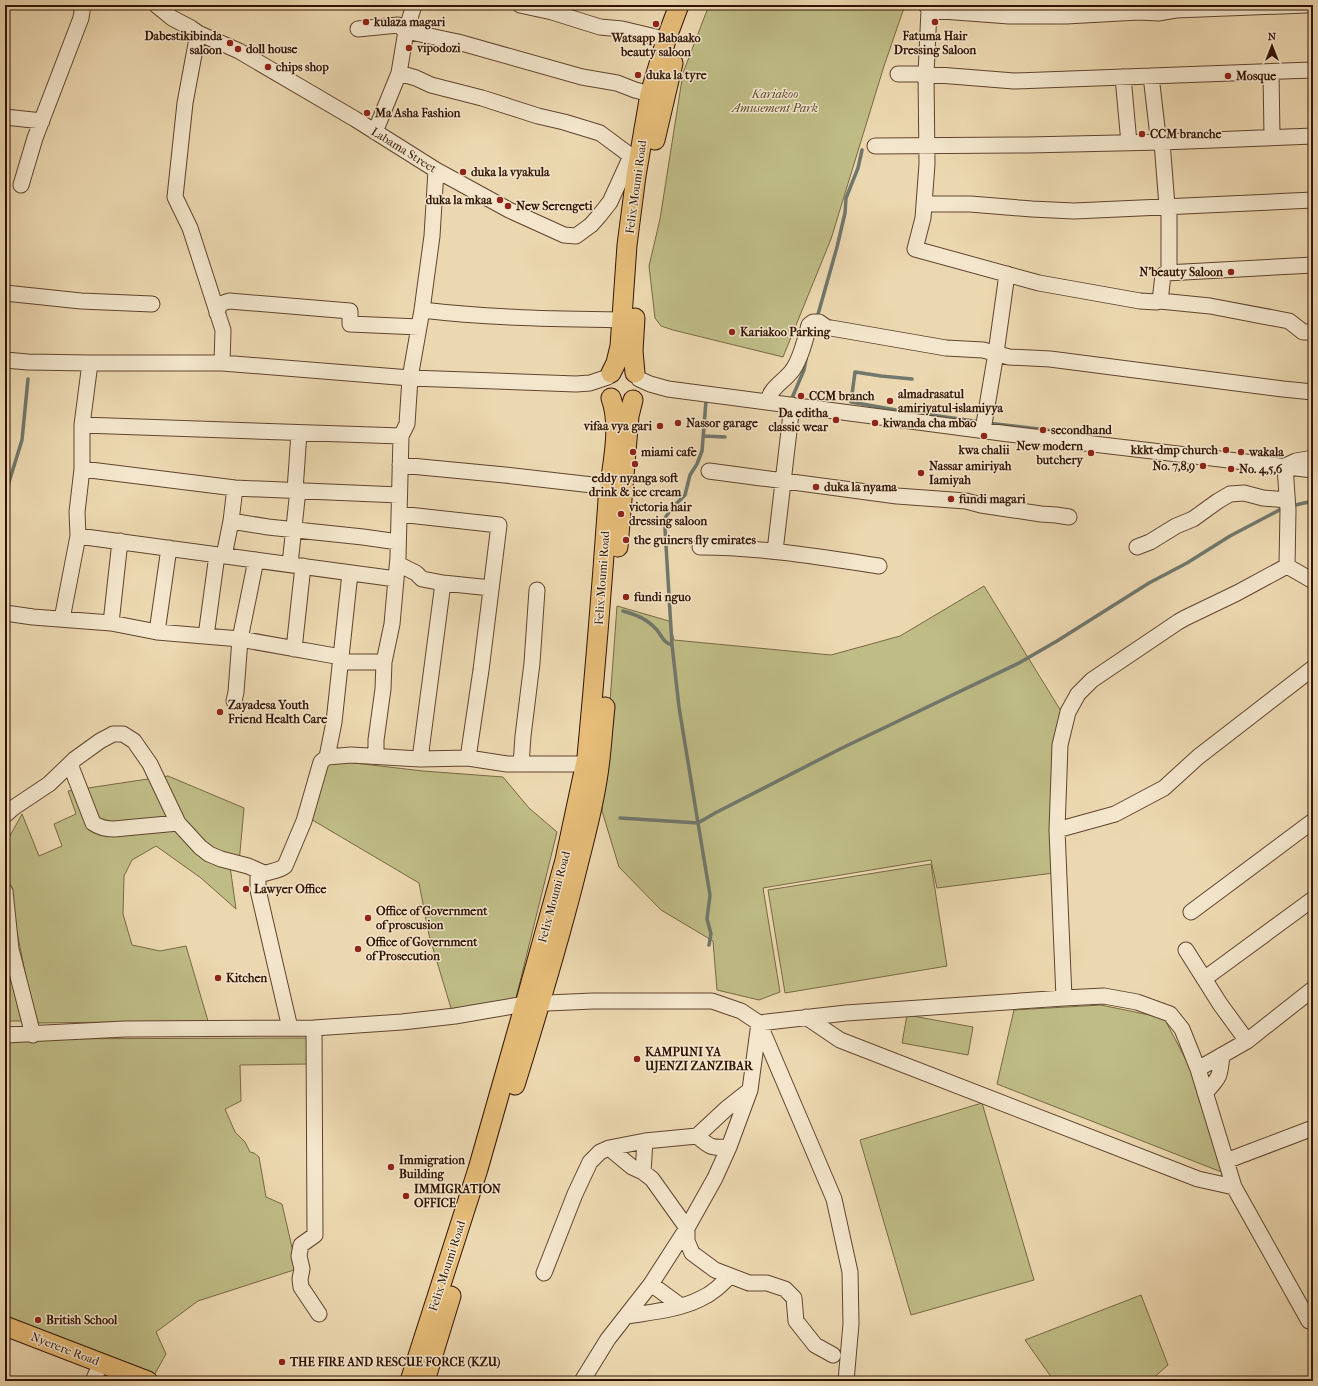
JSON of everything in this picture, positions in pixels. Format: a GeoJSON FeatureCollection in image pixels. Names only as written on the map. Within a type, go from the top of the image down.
{"type":"FeatureCollection","features":[{"type":"Feature","properties":{"kind":"main road","name":"Felix Moumi Road"},"geometry":{"type":"LineString","coordinates":[[410,1381],[474,1199],[533,1004],[564,860],[592,765],[612,543],[629,416],[636,387],[633,351],[643,212],[657,129],[658,85],[665,43],[679,5]]}},
{"type":"Feature","properties":{"kind":"main road","name":"Felix Moumi Road"},"geometry":{"type":"LineString","coordinates":[[612,543],[610,487],[615,438],[615,411],[610,386],[619,351],[635,156],[658,85],[679,41],[692,5]]}},
{"type":"Feature","properties":{"kind":"main road"},"geometry":{"type":"LineString","coordinates":[[620,369],[630,370],[636,387],[624,403],[620,402],[610,386],[620,369]]}},
{"type":"Feature","properties":{"kind":"main road","name":"Felix Moumi Road"},"geometry":{"type":"LineString","coordinates":[[425,1381],[474,1199]]}},
{"type":"Feature","properties":{"kind":"main road","name":"Nyerere Road"},"geometry":{"type":"LineString","coordinates":[[5,1326],[148,1381]]}},
{"type":"Feature","properties":{"kind":"street"},"geometry":{"type":"LineString","coordinates":[[21,185],[35,138],[81,18],[84,5]]}},
{"type":"Feature","properties":{"kind":"street","name":"Labama Street"},"geometry":{"type":"LineString","coordinates":[[156,5],[172,18],[198,33],[240,50],[436,170],[509,210],[564,235],[576,236],[591,225],[610,202],[635,156]]}},
{"type":"Feature","properties":{"kind":"street"},"geometry":{"type":"LineString","coordinates":[[375,132],[399,73],[406,31],[414,5]]}},
{"type":"Feature","properties":{"kind":"street"},"geometry":{"type":"LineString","coordinates":[[520,5],[552,12],[600,27],[622,29],[660,38],[665,43]]}},
{"type":"Feature","properties":{"kind":"street"},"geometry":{"type":"LineString","coordinates":[[1306,5],[1066,16],[1009,16],[927,7],[927,145],[925,204],[915,250],[1039,282],[1140,301],[1160,301],[1210,306],[1289,321],[1303,332],[1313,332]]}},
{"type":"Feature","properties":{"kind":"street"},"geometry":{"type":"LineString","coordinates":[[358,29],[398,25],[406,31],[458,42],[582,77],[617,83],[635,90],[658,85]]}},
{"type":"Feature","properties":{"kind":"street"},"geometry":{"type":"LineString","coordinates":[[198,33],[185,103],[175,197],[190,228],[223,330],[222,363]]}},
{"type":"Feature","properties":{"kind":"street"},"geometry":{"type":"LineString","coordinates":[[898,74],[926,74],[1014,81],[1313,70]]}},
{"type":"Feature","properties":{"kind":"street"},"geometry":{"type":"LineString","coordinates":[[1270,72],[1272,137]]}},
{"type":"Feature","properties":{"kind":"street"},"geometry":{"type":"LineString","coordinates":[[399,73],[416,78],[431,85],[482,98],[538,116],[600,133],[635,156]]}},
{"type":"Feature","properties":{"kind":"street"},"geometry":{"type":"LineString","coordinates":[[1151,76],[1158,136],[1162,142],[1167,206],[1169,214],[1169,272]]}},
{"type":"Feature","properties":{"kind":"street"},"geometry":{"type":"LineString","coordinates":[[1123,77],[1129,143]]}},
{"type":"Feature","properties":{"kind":"street"},"geometry":{"type":"LineString","coordinates":[[5,117],[42,121]]}},
{"type":"Feature","properties":{"kind":"street"},"geometry":{"type":"LineString","coordinates":[[875,146],[1129,143],[1313,136]]}},
{"type":"Feature","properties":{"kind":"street"},"geometry":{"type":"LineString","coordinates":[[376,756],[376,740],[383,688],[384,662],[392,624],[398,564],[401,436],[407,424],[410,378],[422,310],[432,236],[436,170]]}},
{"type":"Feature","properties":{"kind":"street"},"geometry":{"type":"LineString","coordinates":[[925,204],[970,204],[1032,209],[1074,210],[1313,200]]}},
{"type":"Feature","properties":{"kind":"street"},"geometry":{"type":"LineString","coordinates":[[1160,301],[1163,275],[1169,272],[1313,265]]}},
{"type":"Feature","properties":{"kind":"street"},"geometry":{"type":"LineString","coordinates":[[983,430],[1007,274]]}},
{"type":"Feature","properties":{"kind":"street"},"geometry":{"type":"LineString","coordinates":[[5,293],[81,301],[152,304]]}},
{"type":"Feature","properties":{"kind":"street"},"geometry":{"type":"LineString","coordinates":[[217,313],[220,304],[229,301],[350,311],[350,324],[418,327]]}},
{"type":"Feature","properties":{"kind":"street"},"geometry":{"type":"LineString","coordinates":[[422,310],[475,316],[535,319],[622,320]]}},
{"type":"Feature","properties":{"kind":"street"},"geometry":{"type":"LineString","coordinates":[[768,402],[772,390],[792,371],[797,362],[809,325],[816,322],[826,327],[846,331],[946,348],[983,350],[1009,357],[1050,359],[1268,388],[1313,392]]}},
{"type":"Feature","properties":{"kind":"street"},"geometry":{"type":"LineString","coordinates":[[5,360],[90,363],[222,363],[410,378],[576,384],[597,389],[610,386]]}},
{"type":"Feature","properties":{"kind":"street"},"geometry":{"type":"LineString","coordinates":[[62,619],[78,536],[77,512],[82,469],[82,425],[90,363]]}},
{"type":"Feature","properties":{"kind":"street"},"geometry":{"type":"LineString","coordinates":[[636,387],[650,384],[668,389],[983,430],[1313,470]]}},
{"type":"Feature","properties":{"kind":"street"},"geometry":{"type":"LineString","coordinates":[[775,551],[792,405]]}},
{"type":"Feature","properties":{"kind":"street"},"geometry":{"type":"LineString","coordinates":[[82,425],[401,436]]}},
{"type":"Feature","properties":{"kind":"street"},"geometry":{"type":"LineString","coordinates":[[294,649],[297,565],[294,530],[299,433]]}},
{"type":"Feature","properties":{"kind":"street"},"geometry":{"type":"LineString","coordinates":[[1286,466],[1296,461],[1313,458]]}},
{"type":"Feature","properties":{"kind":"street"},"geometry":{"type":"LineString","coordinates":[[400,465],[610,487]]}},
{"type":"Feature","properties":{"kind":"street"},"geometry":{"type":"LineString","coordinates":[[1286,466],[1288,505],[1287,566]]}},
{"type":"Feature","properties":{"kind":"street"},"geometry":{"type":"LineString","coordinates":[[82,469],[235,488],[399,495]]}},
{"type":"Feature","properties":{"kind":"street"},"geometry":{"type":"LineString","coordinates":[[709,471],[897,496],[966,500],[981,505],[1069,517]]}},
{"type":"Feature","properties":{"kind":"street"},"geometry":{"type":"LineString","coordinates":[[206,636],[220,555],[231,521],[235,488]]}},
{"type":"Feature","properties":{"kind":"street"},"geometry":{"type":"LineString","coordinates":[[1137,547],[1150,542],[1176,526],[1193,519],[1230,494],[1244,493],[1288,505]]}},
{"type":"Feature","properties":{"kind":"street"},"geometry":{"type":"LineString","coordinates":[[399,514],[499,525],[481,670],[468,758]]}},
{"type":"Feature","properties":{"kind":"street"},"geometry":{"type":"LineString","coordinates":[[231,521],[268,527],[398,542]]}},
{"type":"Feature","properties":{"kind":"street"},"geometry":{"type":"LineString","coordinates":[[78,536],[396,579]]}},
{"type":"Feature","properties":{"kind":"street"},"geometry":{"type":"LineString","coordinates":[[111,623],[120,541]]}},
{"type":"Feature","properties":{"kind":"street"},"geometry":{"type":"LineString","coordinates":[[700,547],[775,551],[879,566]]}},
{"type":"Feature","properties":{"kind":"street"},"geometry":{"type":"LineString","coordinates":[[157,632],[169,548]]}},
{"type":"Feature","properties":{"kind":"street"},"geometry":{"type":"LineString","coordinates":[[234,701],[240,639],[256,560]]}},
{"type":"Feature","properties":{"kind":"street"},"geometry":{"type":"LineString","coordinates":[[398,564],[416,573],[422,579],[491,588]]}},
{"type":"Feature","properties":{"kind":"street"},"geometry":{"type":"LineString","coordinates":[[1287,566],[1313,581]]}},
{"type":"Feature","properties":{"kind":"street"},"geometry":{"type":"LineString","coordinates":[[1064,998],[1057,830],[1060,745],[1068,712],[1078,694],[1092,680],[1185,618],[1237,594],[1287,566]]}},
{"type":"Feature","properties":{"kind":"street"},"geometry":{"type":"LineString","coordinates":[[327,758],[334,722],[350,573]]}},
{"type":"Feature","properties":{"kind":"street"},"geometry":{"type":"LineString","coordinates":[[420,759],[444,583]]}},
{"type":"Feature","properties":{"kind":"street"},"geometry":{"type":"LineString","coordinates":[[521,764],[532,663],[537,590]]}},
{"type":"Feature","properties":{"kind":"street"},"geometry":{"type":"LineString","coordinates":[[5,613],[111,623],[157,632],[240,639],[341,659],[365,662],[384,662]]}},
{"type":"Feature","properties":{"kind":"street"},"geometry":{"type":"LineString","coordinates":[[1057,830],[1115,814],[1164,788],[1198,757],[1313,668]]}},
{"type":"Feature","properties":{"kind":"street"},"geometry":{"type":"LineString","coordinates":[[5,815],[49,784],[70,764],[100,741],[113,734],[123,734],[134,741],[150,764],[178,823],[200,847],[209,854],[264,873]]}},
{"type":"Feature","properties":{"kind":"street"},"geometry":{"type":"LineString","coordinates":[[290,1028],[258,890],[258,876],[264,873],[281,870],[285,866],[304,821],[321,762],[327,758],[351,755],[420,759],[468,758],[507,764],[592,765]]}},
{"type":"Feature","properties":{"kind":"street"},"geometry":{"type":"LineString","coordinates":[[70,764],[94,823],[99,827],[105,830],[114,830],[178,823]]}},
{"type":"Feature","properties":{"kind":"street"},"geometry":{"type":"LineString","coordinates":[[1191,912],[1313,821]]}},
{"type":"Feature","properties":{"kind":"street"},"geometry":{"type":"LineString","coordinates":[[5,892],[11,949],[33,1035]]}},
{"type":"Feature","properties":{"kind":"street"},"geometry":{"type":"LineString","coordinates":[[1204,979],[1313,899]]}},
{"type":"Feature","properties":{"kind":"street"},"geometry":{"type":"LineString","coordinates":[[1186,950],[1247,1041]]}},
{"type":"Feature","properties":{"kind":"street"},"geometry":{"type":"LineString","coordinates":[[1198,1069],[1247,1041],[1313,989]]}},
{"type":"Feature","properties":{"kind":"street"},"geometry":{"type":"LineString","coordinates":[[759,1023],[846,1012],[1104,996],[1137,1002],[1170,1014],[1182,1029],[1198,1069],[1234,1188],[1309,1321],[1313,1322]]}},
{"type":"Feature","properties":{"kind":"street"},"geometry":{"type":"LineString","coordinates":[[5,1035],[33,1035],[125,1029],[314,1028],[448,1017],[533,1004],[593,1001],[712,1001],[741,1011],[759,1023],[834,1199],[850,1272],[851,1324],[846,1381]]}},
{"type":"Feature","properties":{"kind":"street"},"geometry":{"type":"LineString","coordinates":[[806,1017],[840,1040],[1198,1179],[1234,1188]]}},
{"type":"Feature","properties":{"kind":"street"},"geometry":{"type":"LineString","coordinates":[[582,1381],[608,1339],[651,1284],[687,1228],[715,1178],[729,1147],[750,1090],[759,1023]]}},
{"type":"Feature","properties":{"kind":"street"},"geometry":{"type":"LineString","coordinates":[[314,1028],[315,1235],[302,1246],[299,1256],[302,1269],[300,1280],[302,1287],[319,1314]]}},
{"type":"Feature","properties":{"kind":"street"},"geometry":{"type":"LineString","coordinates":[[1205,1093],[1216,1082],[1220,1075],[1222,1055]]}},
{"type":"Feature","properties":{"kind":"street"},"geometry":{"type":"LineString","coordinates":[[544,1273],[575,1194],[590,1162],[600,1152],[609,1148],[645,1141],[697,1136],[726,1109],[750,1090]]}},
{"type":"Feature","properties":{"kind":"street"},"geometry":{"type":"LineString","coordinates":[[1226,1161],[1313,1128]]}},
{"type":"Feature","properties":{"kind":"street"},"geometry":{"type":"LineString","coordinates":[[697,1136],[709,1146],[729,1147]]}},
{"type":"Feature","properties":{"kind":"street"},"geometry":{"type":"LineString","coordinates":[[643,1172],[645,1141]]}},
{"type":"Feature","properties":{"kind":"street"},"geometry":{"type":"LineString","coordinates":[[609,1148],[632,1167],[643,1172],[652,1179],[687,1228],[687,1241],[692,1253],[715,1270],[730,1276],[749,1283],[767,1283],[785,1289],[794,1298],[796,1321],[815,1345],[833,1355]]}},
{"type":"Feature","properties":{"kind":"street"},"geometry":{"type":"LineString","coordinates":[[627,1316],[681,1306],[701,1299],[719,1287],[730,1276]]}},
{"type":"Feature","properties":{"kind":"street"},"geometry":{"type":"LineString","coordinates":[[651,1284],[681,1306]]}},
{"type":"Feature","properties":{"kind":"street"},"geometry":{"type":"LineString","coordinates":[[93,1381],[101,1363]]}},
{"type":"Feature","properties":{"kind":"green space","name":"Kariakoo Amusement Park"},"geometry":{"type":"Polygon","coordinates":[[[709,5],[905,5],[884,66],[831,239],[783,357],[673,330],[661,326],[655,318],[649,266],[660,219],[683,73],[709,5]]]}},
{"type":"Feature","properties":{"kind":"green space"},"geometry":{"type":"Polygon","coordinates":[[[984,586],[1064,716],[1054,873],[937,888],[931,860],[763,888],[780,992],[759,1000],[717,990],[713,941],[661,910],[619,867],[602,811],[617,606],[669,621],[674,640],[831,655],[900,636],[984,586]]]}},
{"type":"Feature","properties":{"kind":"green space"},"geometry":{"type":"Polygon","coordinates":[[[337,761],[423,771],[503,777],[529,808],[557,832],[515,1002],[453,1015],[429,935],[419,883],[309,818],[324,765],[337,761]]]}},
{"type":"Feature","properties":{"kind":"green space"},"geometry":{"type":"Polygon","coordinates":[[[168,776],[244,808],[239,863],[230,866],[236,909],[201,878],[156,846],[132,860],[124,876],[123,914],[132,945],[160,951],[186,946],[208,1021],[34,1023],[5,872],[5,845],[22,814],[39,856],[62,846],[54,824],[76,814],[68,791],[168,776]]]}},
{"type":"Feature","properties":{"kind":"green space"},"geometry":{"type":"Polygon","coordinates":[[[931,864],[947,966],[785,993],[768,890],[931,864]]]}},
{"type":"Feature","properties":{"kind":"green space"},"geometry":{"type":"Polygon","coordinates":[[[5,925],[23,1021],[5,1021],[5,925]]]}},
{"type":"Feature","properties":{"kind":"green space"},"geometry":{"type":"Polygon","coordinates":[[[1101,1005],[1164,1018],[1194,1075],[1224,1173],[997,1084],[1014,1010],[1101,1005]]]}},
{"type":"Feature","properties":{"kind":"green space"},"geometry":{"type":"Polygon","coordinates":[[[907,1015],[973,1027],[968,1055],[902,1043],[907,1015]]]}},
{"type":"Feature","properties":{"kind":"green space"},"geometry":{"type":"Polygon","coordinates":[[[309,1038],[310,1064],[240,1065],[241,1101],[225,1109],[235,1132],[245,1142],[250,1152],[259,1157],[266,1197],[282,1204],[297,1269],[198,1301],[156,1332],[166,1354],[152,1379],[5,1323],[5,1039],[309,1038]]]}},
{"type":"Feature","properties":{"kind":"green space"},"geometry":{"type":"Polygon","coordinates":[[[982,1103],[1034,1280],[911,1315],[860,1140],[982,1103]]]}},
{"type":"Feature","properties":{"kind":"green space"},"geometry":{"type":"Polygon","coordinates":[[[1141,1295],[1168,1365],[1150,1381],[1054,1381],[1025,1340],[1141,1295]]]}},
{"type":"Feature","properties":{"kind":"waterway"},"geometry":{"type":"LineString","coordinates":[[817,318],[837,247],[845,213],[846,198],[858,168],[862,150]]}},
{"type":"Feature","properties":{"kind":"waterway"},"geometry":{"type":"LineString","coordinates":[[792,398],[804,370],[806,359]]}},
{"type":"Feature","properties":{"kind":"waterway"},"geometry":{"type":"LineString","coordinates":[[912,379],[855,372],[851,402],[981,422]]}},
{"type":"Feature","properties":{"kind":"waterway"},"geometry":{"type":"LineString","coordinates":[[5,508],[9,482],[22,440],[28,379]]}},
{"type":"Feature","properties":{"kind":"waterway"},"geometry":{"type":"LineString","coordinates":[[620,818],[698,823],[679,707],[672,645],[665,518],[672,508],[685,495],[690,475],[697,464],[702,451],[706,401]]}},
{"type":"Feature","properties":{"kind":"waterway"},"geometry":{"type":"LineString","coordinates":[[987,423],[1047,430],[1056,433]]}},
{"type":"Feature","properties":{"kind":"waterway"},"geometry":{"type":"LineString","coordinates":[[704,436],[725,437]]}},
{"type":"Feature","properties":{"kind":"waterway"},"geometry":{"type":"LineString","coordinates":[[1291,506],[1313,501]]}},
{"type":"Feature","properties":{"kind":"waterway"},"geometry":{"type":"LineString","coordinates":[[709,945],[711,934],[707,919],[710,895],[698,823],[840,749],[1019,663],[1149,583],[1187,563],[1230,536],[1285,507]]}},
{"type":"Feature","properties":{"kind":"waterway"},"geometry":{"type":"LineString","coordinates":[[623,611],[646,620],[657,630],[665,641],[672,645]]}},
{"type":"Feature","properties":{"kind":"place","name":"kulaza magari"},"geometry":{"type":"Point","coordinates":[366,22]}},
{"type":"Feature","properties":{"kind":"place","name":"Fatuma Hair Dressing Saloon"},"geometry":{"type":"Point","coordinates":[935,22]}},
{"type":"Feature","properties":{"kind":"place","name":"Watsapp Babaako beauty saloon"},"geometry":{"type":"Point","coordinates":[656,24]}},
{"type":"Feature","properties":{"kind":"place","name":"Dabestikibinda saloon"},"geometry":{"type":"Point","coordinates":[230,43]}},
{"type":"Feature","properties":{"kind":"place","name":"vipodozi"},"geometry":{"type":"Point","coordinates":[409,48]}},
{"type":"Feature","properties":{"kind":"place","name":"doll house"},"geometry":{"type":"Point","coordinates":[238,49]}},
{"type":"Feature","properties":{"kind":"place","name":"chips shop"},"geometry":{"type":"Point","coordinates":[268,67]}},
{"type":"Feature","properties":{"kind":"place","name":"duka la tyre"},"geometry":{"type":"Point","coordinates":[638,75]}},
{"type":"Feature","properties":{"kind":"place","name":"Mosque"},"geometry":{"type":"Point","coordinates":[1228,76]}},
{"type":"Feature","properties":{"kind":"place","name":"Ma Asha Fashion"},"geometry":{"type":"Point","coordinates":[367,113]}},
{"type":"Feature","properties":{"kind":"place","name":"CCM branche"},"geometry":{"type":"Point","coordinates":[1142,134]}},
{"type":"Feature","properties":{"kind":"place","name":"duka la vyakula"},"geometry":{"type":"Point","coordinates":[463,172]}},
{"type":"Feature","properties":{"kind":"place","name":"duka la mkaa"},"geometry":{"type":"Point","coordinates":[500,200]}},
{"type":"Feature","properties":{"kind":"place","name":"New Serengeti"},"geometry":{"type":"Point","coordinates":[508,206]}},
{"type":"Feature","properties":{"kind":"place","name":"N'beauty Saloon"},"geometry":{"type":"Point","coordinates":[1231,272]}},
{"type":"Feature","properties":{"kind":"place","name":"Kariakoo Parking"},"geometry":{"type":"Point","coordinates":[732,332]}},
{"type":"Feature","properties":{"kind":"place","name":"CCM branch"},"geometry":{"type":"Point","coordinates":[801,396]}},
{"type":"Feature","properties":{"kind":"place","name":"almadrasatul amiriyatul-islamiyya"},"geometry":{"type":"Point","coordinates":[890,401]}},
{"type":"Feature","properties":{"kind":"place","name":"Da editha classic wear"},"geometry":{"type":"Point","coordinates":[836,420]}},
{"type":"Feature","properties":{"kind":"place","name":"Nassor garage"},"geometry":{"type":"Point","coordinates":[678,423]}},
{"type":"Feature","properties":{"kind":"place","name":"kiwanda cha mbao"},"geometry":{"type":"Point","coordinates":[875,423]}},
{"type":"Feature","properties":{"kind":"place","name":"vifaa vya gari"},"geometry":{"type":"Point","coordinates":[660,426]}},
{"type":"Feature","properties":{"kind":"place","name":"secondhand"},"geometry":{"type":"Point","coordinates":[1043,430]}},
{"type":"Feature","properties":{"kind":"place","name":"kwa chalii"},"geometry":{"type":"Point","coordinates":[984,436]}},
{"type":"Feature","properties":{"kind":"place","name":"kkkt-dmp church"},"geometry":{"type":"Point","coordinates":[1226,450]}},
{"type":"Feature","properties":{"kind":"place","name":"miami cafe"},"geometry":{"type":"Point","coordinates":[633,452]}},
{"type":"Feature","properties":{"kind":"place","name":"wakala"},"geometry":{"type":"Point","coordinates":[1241,452]}},
{"type":"Feature","properties":{"kind":"place","name":"New modern butchery"},"geometry":{"type":"Point","coordinates":[1091,453]}},
{"type":"Feature","properties":{"kind":"place","name":"eddy nyanga soft drink & ice cream"},"geometry":{"type":"Point","coordinates":[635,464]}},
{"type":"Feature","properties":{"kind":"place","name":"No. 7,8,9"},"geometry":{"type":"Point","coordinates":[1203,466]}},
{"type":"Feature","properties":{"kind":"place","name":"No. 4,5,6"},"geometry":{"type":"Point","coordinates":[1231,469]}},
{"type":"Feature","properties":{"kind":"place","name":"Nassar amiriyah Iamiyah"},"geometry":{"type":"Point","coordinates":[921,473]}},
{"type":"Feature","properties":{"kind":"place","name":"duka la nyama"},"geometry":{"type":"Point","coordinates":[816,487]}},
{"type":"Feature","properties":{"kind":"place","name":"fundi magari"},"geometry":{"type":"Point","coordinates":[951,499]}},
{"type":"Feature","properties":{"kind":"place","name":"victoria hair dressing saloon"},"geometry":{"type":"Point","coordinates":[621,514]}},
{"type":"Feature","properties":{"kind":"place","name":"the guiners fly emirates"},"geometry":{"type":"Point","coordinates":[626,540]}},
{"type":"Feature","properties":{"kind":"place","name":"fundi nguo"},"geometry":{"type":"Point","coordinates":[626,597]}},
{"type":"Feature","properties":{"kind":"place","name":"Zayadesa Youth Friend Health Care"},"geometry":{"type":"Point","coordinates":[220,712]}},
{"type":"Feature","properties":{"kind":"place","name":"Lawyer Office"},"geometry":{"type":"Point","coordinates":[246,889]}},
{"type":"Feature","properties":{"kind":"place","name":"Office of Government of proscusion"},"geometry":{"type":"Point","coordinates":[368,918]}},
{"type":"Feature","properties":{"kind":"place","name":"Office of Government of Prosecution"},"geometry":{"type":"Point","coordinates":[358,949]}},
{"type":"Feature","properties":{"kind":"place","name":"Kitchen"},"geometry":{"type":"Point","coordinates":[218,978]}},
{"type":"Feature","properties":{"kind":"place","name":"KAMPUNI YA UJENZI ZANZIBAR"},"geometry":{"type":"Point","coordinates":[637,1059]}},
{"type":"Feature","properties":{"kind":"place","name":"Immigration Building"},"geometry":{"type":"Point","coordinates":[391,1167]}},
{"type":"Feature","properties":{"kind":"place","name":"IMMIGRATION OFFICE"},"geometry":{"type":"Point","coordinates":[406,1196]}},
{"type":"Feature","properties":{"kind":"place","name":"British School"},"geometry":{"type":"Point","coordinates":[38,1320]}},
{"type":"Feature","properties":{"kind":"place","name":"THE FIRE AND RESCUE FORCE (KZU)"},"geometry":{"type":"Point","coordinates":[282,1362]}}]}
